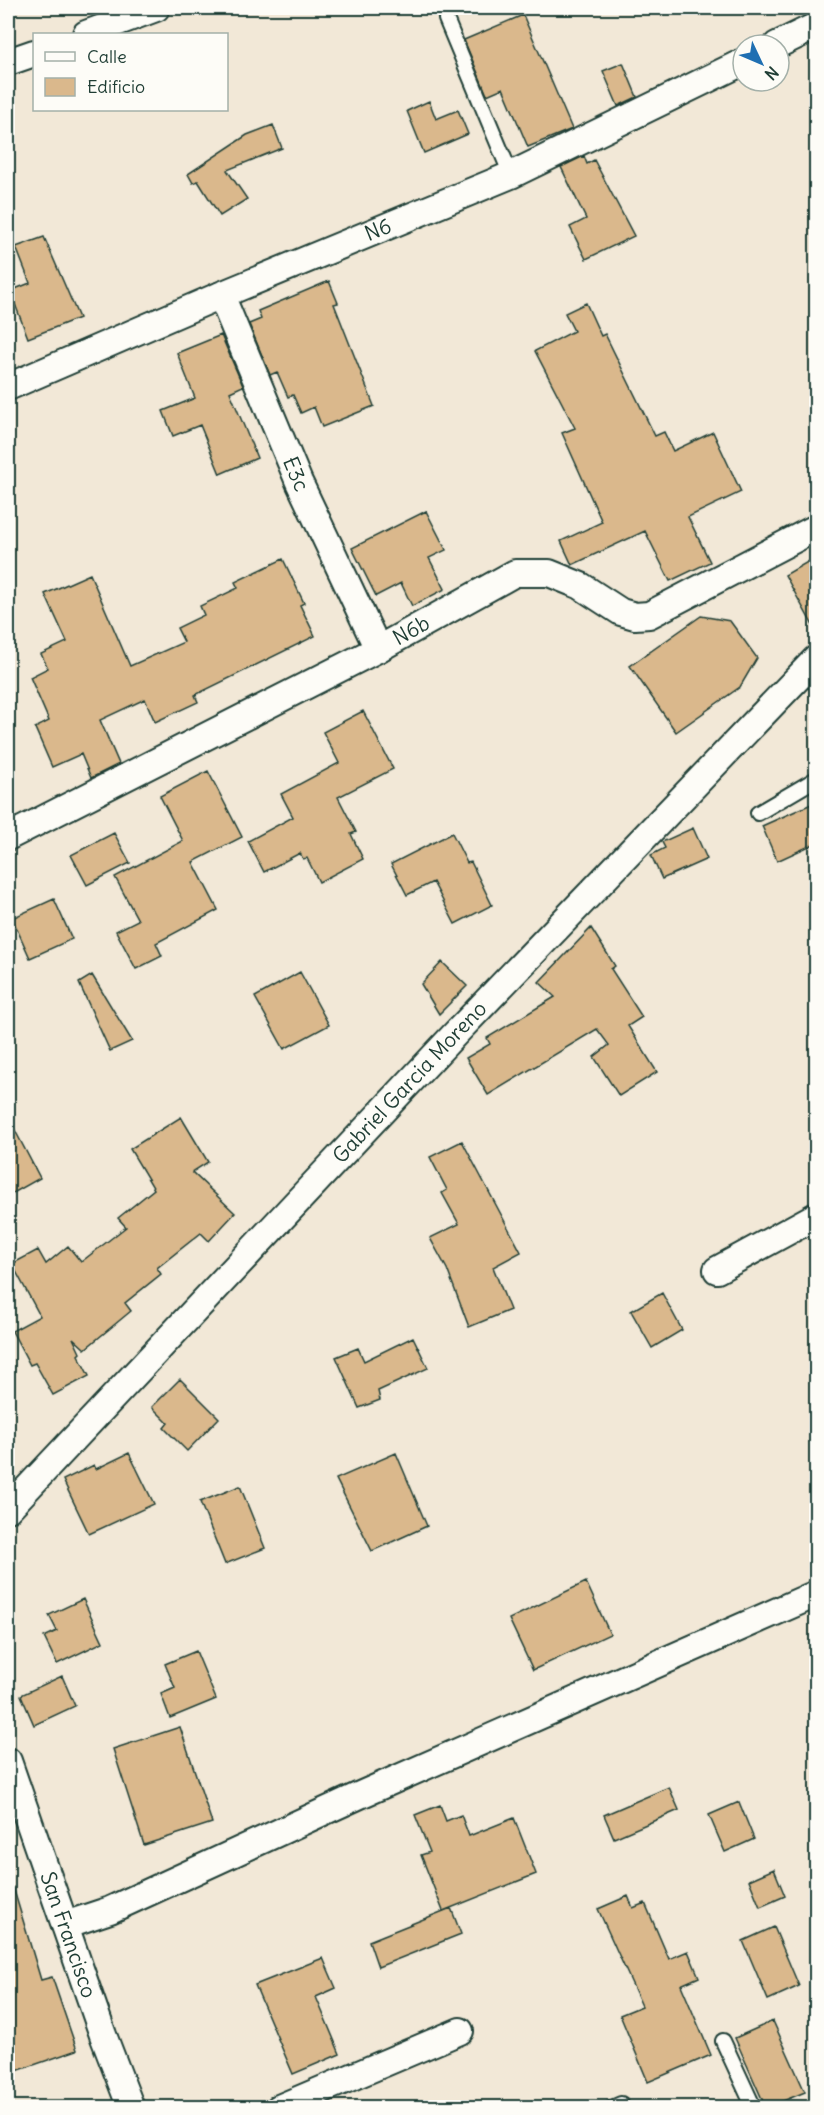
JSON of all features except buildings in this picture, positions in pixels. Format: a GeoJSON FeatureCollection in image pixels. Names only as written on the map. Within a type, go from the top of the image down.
{"type":"FeatureCollection","features":[{"type":"Feature","properties":{"kind":"street"},"geometry":{"type":"LineString","coordinates":[[89,33],[156,8]]}},
{"type":"Feature","properties":{"kind":"street"},"geometry":{"type":"LineString","coordinates":[[791,38],[816,26]]}},
{"type":"Feature","properties":{"kind":"street"},"geometry":{"type":"LineString","coordinates":[[8,62],[33,53]]}},
{"type":"Feature","properties":{"kind":"street","name":"N6"},"geometry":{"type":"LineString","coordinates":[[8,387],[221,295],[511,175],[731,68]]}},
{"type":"Feature","properties":{"kind":"street","name":"E3c"},"geometry":{"type":"LineString","coordinates":[[221,295],[299,482],[378,649]]}},
{"type":"Feature","properties":{"kind":"street","name":"N6b"},"geometry":{"type":"LineString","coordinates":[[8,837],[378,649],[515,573],[549,573],[581,586],[621,612],[635,616],[649,615],[816,528]]}},
{"type":"Feature","properties":{"kind":"street","name":"Gabriel Garcia Moreno"},"geometry":{"type":"LineString","coordinates":[[8,1509],[463,1026],[813,671]]}},
{"type":"Feature","properties":{"kind":"street"},"geometry":{"type":"LineString","coordinates":[[717,1270],[816,1216]]}},
{"type":"Feature","properties":{"kind":"street"},"geometry":{"type":"LineString","coordinates":[[65,1924],[110,1910],[360,1795],[816,1594]]}},
{"type":"Feature","properties":{"kind":"street","name":"San Francisco"},"geometry":{"type":"LineString","coordinates":[[8,1761],[103,2035],[131,2108]]}},
{"type":"Feature","properties":{"kind":"street"},"geometry":{"type":"LineString","coordinates":[[279,2108],[460,2031]]}},
{"type":"Feature","properties":{"kind":"lane"},"geometry":{"type":"LineString","coordinates":[[446,19],[511,175]]}},
{"type":"Feature","properties":{"kind":"lane"},"geometry":{"type":"LineString","coordinates":[[758,813],[816,779]]}},
{"type":"Feature","properties":{"kind":"lane"},"geometry":{"type":"LineString","coordinates":[[723,2041],[754,2108]]}}]}
